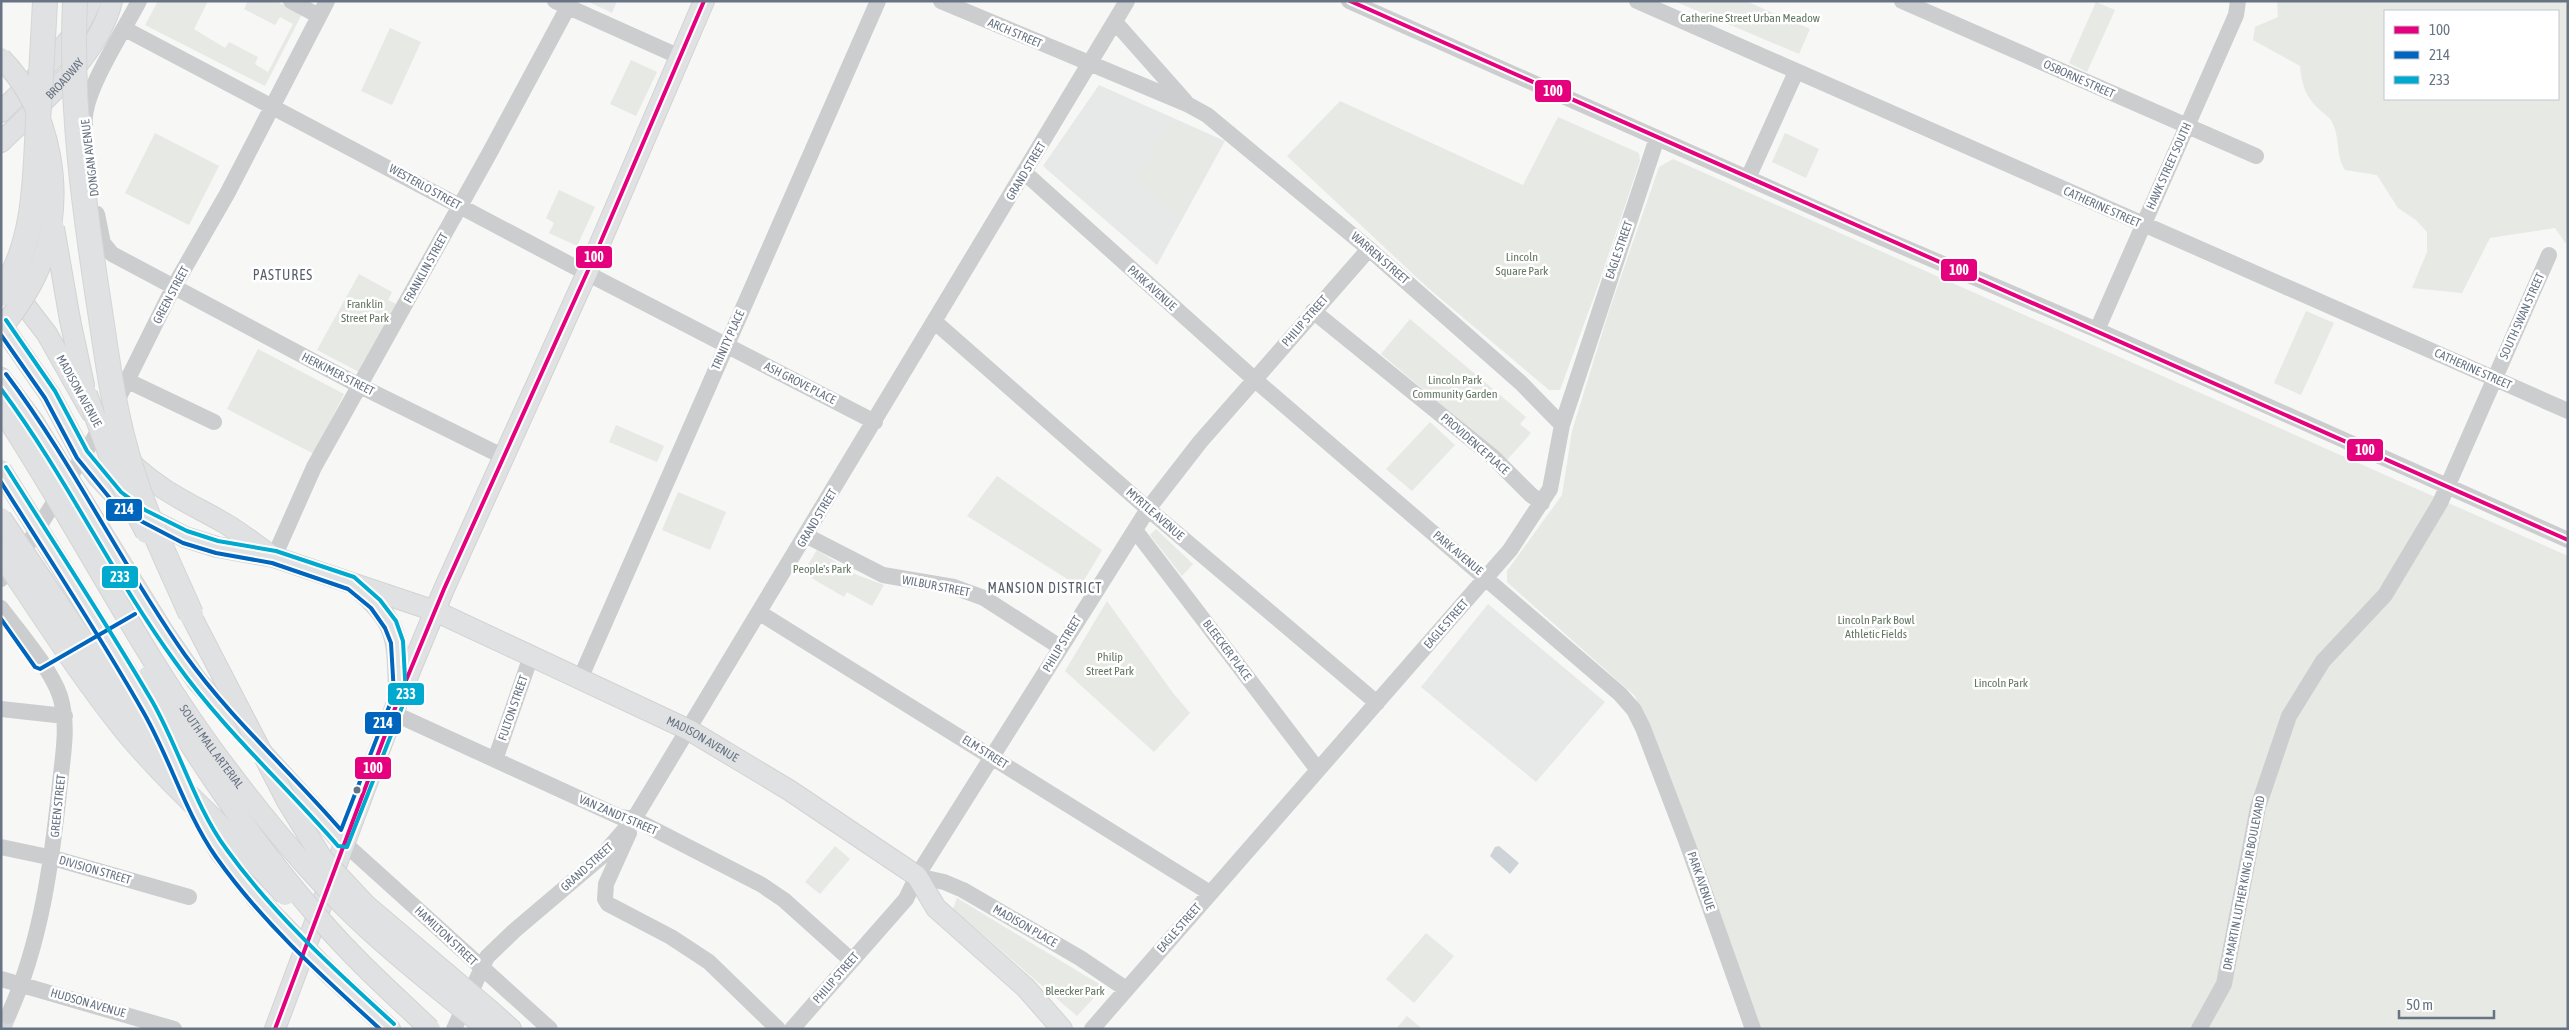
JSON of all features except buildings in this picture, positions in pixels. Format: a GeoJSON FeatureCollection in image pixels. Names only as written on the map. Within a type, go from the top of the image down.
{"type":"FeatureCollection","features":[{"type":"Feature","properties":{"kind":"highway"},"geometry":{"type":"LineString","coordinates":[[1,294],[18,264],[30,220],[36,170],[45,1]]}},
{"type":"Feature","properties":{"kind":"highway"},"geometry":{"type":"LineString","coordinates":[[75,1],[73,64],[77,130],[91,258],[109,375],[132,471],[153,530],[191,614]]}},
{"type":"Feature","properties":{"kind":"highway"},"geometry":{"type":"LineString","coordinates":[[1,551],[83,673],[129,733],[173,782],[241,848]]}},
{"type":"Feature","properties":{"kind":"main road","name":"BROADWAY"},"geometry":{"type":"LineString","coordinates":[[1,112],[58,52],[79,24],[92,1]]}},
{"type":"Feature","properties":{"kind":"main road","name":"BROADWAY"},"geometry":{"type":"LineString","coordinates":[[1,142],[61,84],[76,66],[102,26],[112,1]]}},
{"type":"Feature","properties":{"kind":"main road"},"geometry":{"type":"LineString","coordinates":[[275,1029],[306,949],[343,842],[396,704],[435,611],[587,273],[704,1]]}},
{"type":"Feature","properties":{"kind":"main road"},"geometry":{"type":"LineString","coordinates":[[1,58],[22,85],[40,121],[50,155],[54,191],[52,224],[42,261],[24,298],[1,329]]}},
{"type":"Feature","properties":{"kind":"main road"},"geometry":{"type":"LineString","coordinates":[[1,77],[22,106],[39,149],[73,336],[87,394],[116,475],[288,801],[322,858],[367,906],[488,1023],[511,1029]]}},
{"type":"Feature","properties":{"kind":"main road","name":"MADISON AVENUE"},"geometry":{"type":"LineString","coordinates":[[1,275],[47,334],[99,428],[121,454],[151,481],[188,505],[220,520],[274,557]]}},
{"type":"Feature","properties":{"kind":"main road","name":"MADISON AVENUE"},"geometry":{"type":"LineString","coordinates":[[1,324],[50,395],[82,455],[117,497],[142,515],[166,528],[217,547],[274,557],[435,611],[689,730],[789,790],[917,876],[936,908],[1026,988],[1062,1029]]}},
{"type":"Feature","properties":{"kind":"main road"},"geometry":{"type":"LineString","coordinates":[[1,378],[33,421],[164,633],[197,682],[343,842]]}},
{"type":"Feature","properties":{"kind":"main road","name":"SOUTH MALL ARTERIAL"},"geometry":{"type":"LineString","coordinates":[[1,409],[171,688],[248,796],[310,870],[368,929],[488,1023]]}},
{"type":"Feature","properties":{"kind":"main road","name":"SOUTH MALL ARTERIAL"},"geometry":{"type":"LineString","coordinates":[[1,430],[168,710],[228,802],[318,917],[345,947],[430,1029]]}},
{"type":"Feature","properties":{"kind":"main road"},"geometry":{"type":"LineString","coordinates":[[1,470],[147,705],[171,751],[204,826],[236,875],[306,949],[390,1029]]}},
{"type":"Feature","properties":{"kind":"main road"},"geometry":{"type":"LineString","coordinates":[[1,518],[141,726],[177,773],[241,848],[344,956],[423,1029]]}},
{"type":"Feature","properties":{"kind":"main road"},"geometry":{"type":"LineString","coordinates":[[352,583],[376,604],[392,625],[397,642],[396,704]]}},
{"type":"Feature","properties":{"kind":"street","name":"DONGAN AVENUE"},"geometry":{"type":"LineString","coordinates":[[139,1],[92,88],[84,117],[103,243],[112,254],[173,288]]}},
{"type":"Feature","properties":{"kind":"street"},"geometry":{"type":"LineString","coordinates":[[291,1],[323,9]]}},
{"type":"Feature","properties":{"kind":"street","name":"TRINITY PLACE"},"geometry":{"type":"LineString","coordinates":[[580,679],[878,1]]}},
{"type":"Feature","properties":{"kind":"street","name":"ARCH STREET"},"geometry":{"type":"LineString","coordinates":[[941,1],[972,7],[1090,65]]}},
{"type":"Feature","properties":{"kind":"street","name":"GRAND STREET"},"geometry":{"type":"LineString","coordinates":[[454,1029],[486,958],[514,931],[600,858],[634,819],[807,536],[1127,1]]}},
{"type":"Feature","properties":{"kind":"street","name":"CATHERINE STREET"},"geometry":{"type":"LineString","coordinates":[[1637,1],[2568,411]]}},
{"type":"Feature","properties":{"kind":"street","name":"OSBORNE STREET"},"geometry":{"type":"LineString","coordinates":[[1902,1],[2186,127],[2256,156]]}},
{"type":"Feature","properties":{"kind":"street","name":"HAWK STREET SOUTH"},"geometry":{"type":"LineString","coordinates":[[2097,330],[2236,15],[2238,1]]}},
{"type":"Feature","properties":{"kind":"street"},"geometry":{"type":"LineString","coordinates":[[1359,3],[1657,138],[2097,330],[2568,540]]}},
{"type":"Feature","properties":{"kind":"street"},"geometry":{"type":"LineString","coordinates":[[562,4],[680,57]]}},
{"type":"Feature","properties":{"kind":"street","name":"FRANKLIN STREET"},"geometry":{"type":"LineString","coordinates":[[274,557],[316,463],[460,206],[562,4]]}},
{"type":"Feature","properties":{"kind":"street","name":"GREEN STREET"},"geometry":{"type":"LineString","coordinates":[[1,579],[20,557],[71,477],[82,455],[128,381],[173,288],[273,106],[323,9]]}},
{"type":"Feature","properties":{"kind":"street","name":"WARREN STREET"},"geometry":{"type":"LineString","coordinates":[[1115,22],[1188,104]]}},
{"type":"Feature","properties":{"kind":"street","name":"WESTERLO STREET"},"geometry":{"type":"LineString","coordinates":[[125,29],[726,345]]}},
{"type":"Feature","properties":{"kind":"street","name":"WARREN STREET"},"geometry":{"type":"LineString","coordinates":[[1090,65],[1188,104],[1232,134],[1369,249],[1521,383],[1562,425]]}},
{"type":"Feature","properties":{"kind":"street"},"geometry":{"type":"LineString","coordinates":[[1748,178],[1796,72]]}},
{"type":"Feature","properties":{"kind":"street","name":"EAGLE STREET"},"geometry":{"type":"LineString","coordinates":[[1092,1029],[1510,550],[1542,503],[1550,489],[1562,425],[1657,138]]}},
{"type":"Feature","properties":{"kind":"street","name":"PARK AVENUE"},"geometry":{"type":"LineString","coordinates":[[1025,173],[1254,380],[1486,577],[1620,694],[1634,710],[1643,728],[1687,843],[1753,1029]]}},
{"type":"Feature","properties":{"kind":"street","name":"PHILIP STREET"},"geometry":{"type":"LineString","coordinates":[[792,1029],[906,899],[917,876],[994,757],[1060,647],[1148,509],[1200,442],[1369,249]]}},
{"type":"Feature","properties":{"kind":"street","name":"SOUTH SWAN STREET"},"geometry":{"type":"LineString","coordinates":[[2447,486],[2549,256]]}},
{"type":"Feature","properties":{"kind":"street","name":"HERKIMER STREET"},"geometry":{"type":"LineString","coordinates":[[173,288],[358,385],[504,457]]}},
{"type":"Feature","properties":{"kind":"street","name":"PROVIDENCE PLACE"},"geometry":{"type":"LineString","coordinates":[[1313,311],[1492,457],[1542,503]]}},
{"type":"Feature","properties":{"kind":"street","name":"MYRTLE AVENUE"},"geometry":{"type":"LineString","coordinates":[[935,322],[1148,509],[1377,703]]}},
{"type":"Feature","properties":{"kind":"street","name":"ASH GROVE PLACE"},"geometry":{"type":"LineString","coordinates":[[726,345],[875,422]]}},
{"type":"Feature","properties":{"kind":"street"},"geometry":{"type":"LineString","coordinates":[[128,381],[214,422]]}},
{"type":"Feature","properties":{"kind":"street","name":"DR MARTIN LUTHER KING JR BOULEVARD"},"geometry":{"type":"LineString","coordinates":[[2199,1029],[2224,984],[2258,806],[2289,716],[2324,661],[2385,595],[2417,542],[2447,486]]}},
{"type":"Feature","properties":{"kind":"street","name":"BLEECKER PLACE"},"geometry":{"type":"LineString","coordinates":[[1135,530],[1318,770]]}},
{"type":"Feature","properties":{"kind":"street","name":"WILBUR STREET"},"geometry":{"type":"LineString","coordinates":[[807,536],[883,576],[954,587],[984,598],[1060,647]]}},
{"type":"Feature","properties":{"kind":"street","name":"GREEN STREET"},"geometry":{"type":"LineString","coordinates":[[1,608],[52,679],[60,695],[65,716],[65,738],[53,858],[22,984],[8,1016]]}},
{"type":"Feature","properties":{"kind":"street","name":"ELM STREET"},"geometry":{"type":"LineString","coordinates":[[760,613],[1210,892]]}},
{"type":"Feature","properties":{"kind":"street","name":"FULTON STREET"},"geometry":{"type":"LineString","coordinates":[[495,760],[531,656]]}},
{"type":"Feature","properties":{"kind":"street","name":"VAN ZANDT STREET"},"geometry":{"type":"LineString","coordinates":[[396,704],[495,760],[620,817],[634,819],[762,885],[784,900],[852,961]]}},
{"type":"Feature","properties":{"kind":"street"},"geometry":{"type":"LineString","coordinates":[[1,709],[65,716]]}},
{"type":"Feature","properties":{"kind":"street"},"geometry":{"type":"LineString","coordinates":[[634,819],[604,892],[608,904],[689,948],[709,962],[778,1029]]}},
{"type":"Feature","properties":{"kind":"street","name":"HAMILTON STREET"},"geometry":{"type":"LineString","coordinates":[[343,842],[550,1029]]}},
{"type":"Feature","properties":{"kind":"street","name":"DIVISION STREET"},"geometry":{"type":"LineString","coordinates":[[1,847],[53,858],[189,897]]}},
{"type":"Feature","properties":{"kind":"street","name":"MADISON PLACE"},"geometry":{"type":"LineString","coordinates":[[917,876],[944,882],[963,890],[1080,958],[1126,989]]}},
{"type":"Feature","properties":{"kind":"street","name":"HUDSON AVENUE"},"geometry":{"type":"LineString","coordinates":[[1,979],[174,1029]]}},
{"type":"Feature","properties":{"kind":"shaded area"},"geometry":{"type":"Polygon","coordinates":[[[587,1],[617,1],[612,13],[587,1]]]}},
{"type":"Feature","properties":{"kind":"shaded area"},"geometry":{"type":"Polygon","coordinates":[[[1099,85],[1225,141],[1157,265],[1043,166],[1099,85]]]}},
{"type":"Feature","properties":{"kind":"shaded area"},"geometry":{"type":"Polygon","coordinates":[[[1488,604],[1605,702],[1536,782],[1421,687],[1488,604]]]}},
{"type":"Feature","properties":{"kind":"shaded area"},"geometry":{"type":"Polygon","coordinates":[[[1499,846],[1519,863],[1510,874],[1490,856],[1495,847],[1499,846]]]}},
{"type":"Feature","properties":{"kind":"green space"},"geometry":{"type":"Polygon","coordinates":[[[158,1],[208,1],[194,29],[225,48],[229,42],[258,57],[255,64],[268,72],[293,24],[280,17],[275,25],[244,9],[247,3],[245,1],[276,1],[302,14],[265,86],[145,25],[158,1]]]}},
{"type":"Feature","properties":{"kind":"green space","name":"Catherine Street Urban Meadow"},"geometry":{"type":"Polygon","coordinates":[[[1674,1],[1746,1],[1810,29],[1799,54],[1674,1]]]}},
{"type":"Feature","properties":{"kind":"green space"},"geometry":{"type":"Polygon","coordinates":[[[2277,1],[2568,1],[2568,208],[2566,244],[2555,228],[2490,238],[2462,293],[2412,288],[2427,252],[2427,232],[2416,220],[2398,208],[2377,175],[2345,170],[2340,158],[2332,122],[2308,96],[2302,80],[2300,66],[2253,40],[2255,27],[2278,17],[2277,1]]]}},
{"type":"Feature","properties":{"kind":"green space"},"geometry":{"type":"Polygon","coordinates":[[[2096,2],[2115,10],[2087,72],[2069,63],[2096,2]]]}},
{"type":"Feature","properties":{"kind":"green space"},"geometry":{"type":"Polygon","coordinates":[[[390,28],[421,42],[392,105],[361,91],[390,28]]]}},
{"type":"Feature","properties":{"kind":"green space"},"geometry":{"type":"Polygon","coordinates":[[[631,60],[657,72],[636,116],[610,104],[631,60]]]}},
{"type":"Feature","properties":{"kind":"green space","name":"Lincoln Square Park"},"geometry":{"type":"Polygon","coordinates":[[[1340,101],[1523,185],[1558,117],[1639,153],[1640,161],[1560,390],[1549,390],[1428,288],[1287,156],[1340,101]]]}},
{"type":"Feature","properties":{"kind":"green space"},"geometry":{"type":"Polygon","coordinates":[[[1171,121],[1205,135],[1218,148],[1180,218],[1135,181],[1171,121]]]}},
{"type":"Feature","properties":{"kind":"green space"},"geometry":{"type":"Polygon","coordinates":[[[155,133],[219,166],[189,225],[125,193],[155,133]]]}},
{"type":"Feature","properties":{"kind":"green space"},"geometry":{"type":"Polygon","coordinates":[[[1785,133],[1819,149],[1806,178],[1772,162],[1785,133]]]}},
{"type":"Feature","properties":{"kind":"green space","name":"Lincoln Park"},"geometry":{"type":"Polygon","coordinates":[[[1673,159],[2568,556],[2568,1029],[1761,1029],[1635,696],[1507,582],[1507,571],[1562,495],[1572,431],[1608,314],[1659,167],[1673,159]]]}},
{"type":"Feature","properties":{"kind":"green space"},"geometry":{"type":"Polygon","coordinates":[[[559,190],[595,207],[577,246],[549,233],[554,223],[546,218],[559,190]]]}},
{"type":"Feature","properties":{"kind":"green space","name":"Franklin Street Park"},"geometry":{"type":"Polygon","coordinates":[[[359,274],[392,292],[388,300],[396,304],[359,372],[317,350],[359,274]]]}},
{"type":"Feature","properties":{"kind":"green space"},"geometry":{"type":"Polygon","coordinates":[[[2306,311],[2334,323],[2301,395],[2274,383],[2306,311]]]}},
{"type":"Feature","properties":{"kind":"green space","name":"Lincoln Park Community Garden"},"geometry":{"type":"Polygon","coordinates":[[[1410,319],[1526,417],[1520,424],[1531,433],[1507,460],[1381,354],[1410,319]]]}},
{"type":"Feature","properties":{"kind":"green space"},"geometry":{"type":"Polygon","coordinates":[[[258,349],[344,394],[314,454],[227,409],[258,349]]]}},
{"type":"Feature","properties":{"kind":"green space"},"geometry":{"type":"Polygon","coordinates":[[[1430,422],[1455,445],[1412,491],[1386,469],[1430,422]]]}},
{"type":"Feature","properties":{"kind":"green space"},"geometry":{"type":"Polygon","coordinates":[[[616,425],[664,446],[657,462],[609,442],[616,425]]]}},
{"type":"Feature","properties":{"kind":"green space"},"geometry":{"type":"Polygon","coordinates":[[[997,476],[1102,550],[1080,587],[967,516],[997,476]]]}},
{"type":"Feature","properties":{"kind":"green space"},"geometry":{"type":"Polygon","coordinates":[[[678,492],[726,512],[710,550],[662,530],[678,492]]]}},
{"type":"Feature","properties":{"kind":"green space"},"geometry":{"type":"Polygon","coordinates":[[[1156,529],[1193,564],[1182,576],[1150,535],[1156,529]]]}},
{"type":"Feature","properties":{"kind":"green space","name":"People's Park"},"geometry":{"type":"Polygon","coordinates":[[[817,550],[857,575],[884,585],[872,606],[847,592],[844,597],[803,573],[817,550]]]}},
{"type":"Feature","properties":{"kind":"green space","name":"Philip Street Park"},"geometry":{"type":"Polygon","coordinates":[[[1107,601],[1173,693],[1190,713],[1154,752],[1065,671],[1107,601]]]}},
{"type":"Feature","properties":{"kind":"green space"},"geometry":{"type":"Polygon","coordinates":[[[835,846],[850,859],[820,894],[805,882],[835,846]]]}},
{"type":"Feature","properties":{"kind":"green space","name":"Bleecker Park"},"geometry":{"type":"Polygon","coordinates":[[[957,898],[1104,987],[1077,1016],[953,909],[957,898]]]}},
{"type":"Feature","properties":{"kind":"green space"},"geometry":{"type":"Polygon","coordinates":[[[1426,933],[1454,956],[1414,1003],[1386,979],[1426,933]]]}},
{"type":"Feature","properties":{"kind":"green space"},"geometry":{"type":"Polygon","coordinates":[[[1407,1016],[1422,1029],[1396,1029],[1407,1016]]]}},
{"type":"Feature","properties":{"kind":"tunnel"},"geometry":{"type":"LineString","coordinates":[[3,1029],[8,1016]]}},
{"type":"Feature","properties":{"kind":"transit line","name":"100"},"geometry":{"type":"LineString","coordinates":[[275,1029],[400,695],[444,589],[595,255],[704,1]]}},
{"type":"Feature","properties":{"kind":"transit line","name":"100"},"geometry":{"type":"LineString","coordinates":[[1350,1],[2568,540]]}},
{"type":"Feature","properties":{"kind":"transit line","name":"233"},"geometry":{"type":"LineString","coordinates":[[1,389],[47,456],[153,630],[194,687],[234,734],[338,846],[347,847],[406,697],[403,641],[396,621],[380,600],[354,577],[276,551],[218,541],[187,531],[145,510],[121,492],[87,451],[55,391],[6,320]]}},
{"type":"Feature","properties":{"kind":"transit line","name":"214"},"geometry":{"type":"LineString","coordinates":[[1,335],[45,398],[77,458],[113,502],[139,520],[183,543],[216,553],[272,563],[348,589],[371,608],[385,628],[391,643],[394,694],[341,830],[241,723],[185,655],[139,585],[53,443],[6,374]]}},
{"type":"Feature","properties":{"kind":"transit line","name":"233"},"geometry":{"type":"LineString","coordinates":[[6,467],[135,671],[162,719],[196,796],[227,850],[245,874],[306,941],[394,1024]]}},
{"type":"Feature","properties":{"kind":"transit line","name":"214"},"geometry":{"type":"LineString","coordinates":[[1,482],[90,622],[141,708],[195,821],[216,857],[272,926],[380,1029]]}},
{"type":"Feature","properties":{"kind":"transit line","name":"214"},"geometry":{"type":"LineString","coordinates":[[1,619],[35,667],[40,669],[135,614]]}},
{"type":"Feature","properties":{"kind":"district","name":"PASTURES"},"geometry":{"type":"Point","coordinates":[283,275]}},
{"type":"Feature","properties":{"kind":"district","name":"MANSION DISTRICT"},"geometry":{"type":"Point","coordinates":[1045,588]}},
{"type":"Feature","properties":{"kind":"park label","name":"Lincoln Park Bowl Athletic Fields"},"geometry":{"type":"Point","coordinates":[1876,627]}}]}
